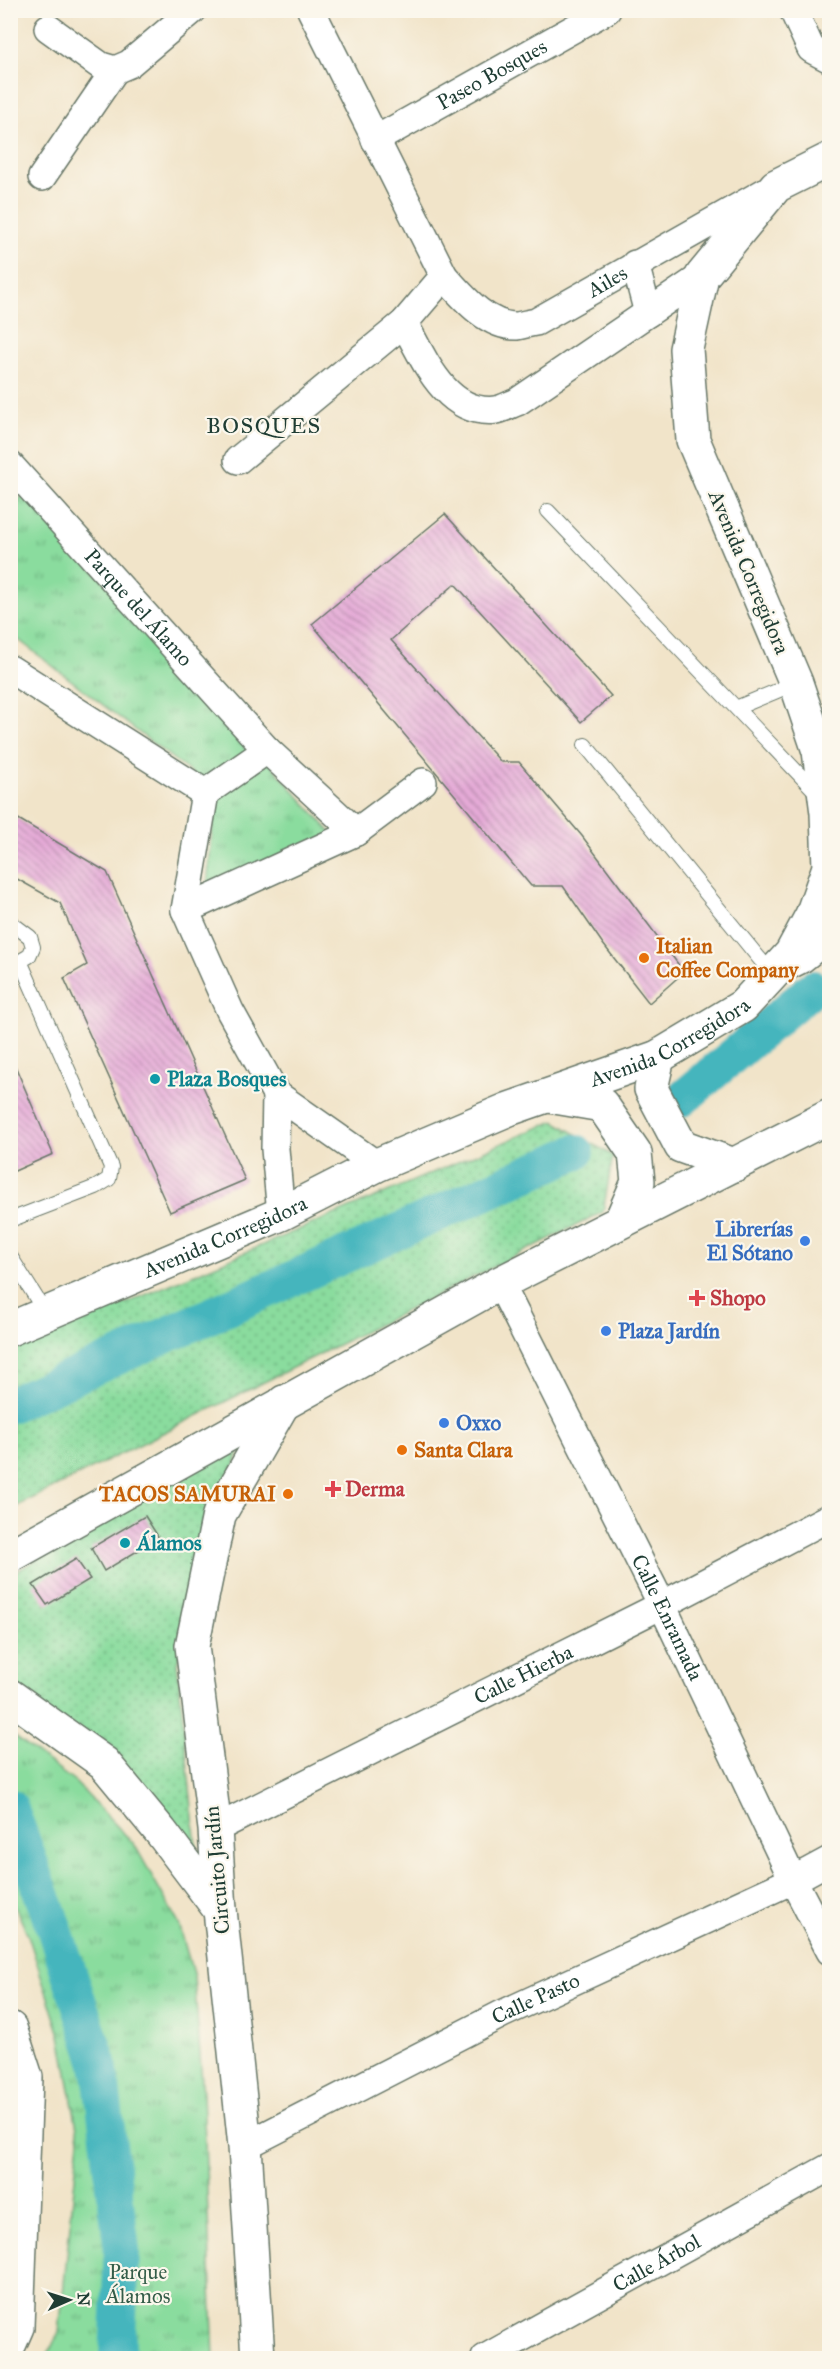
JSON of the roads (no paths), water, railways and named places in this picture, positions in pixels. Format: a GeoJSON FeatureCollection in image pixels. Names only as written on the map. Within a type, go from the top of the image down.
{"type":"FeatureCollection","features":[{"type":"Feature","properties":{"kind":"main road","name":"Avenida Corregidora"},"geometry":{"type":"LineString","coordinates":[[10,1329],[281,1214],[377,1165],[545,1095],[658,1057],[743,1006],[791,954],[812,915],[829,867],[826,802],[819,751],[796,683],[693,440],[686,349],[702,276],[776,186],[830,159]]}},
{"type":"Feature","properties":{"kind":"main road"},"geometry":{"type":"LineString","coordinates":[[658,1057],[651,1089],[681,1146],[734,1165]]}},
{"type":"Feature","properties":{"kind":"main road"},"geometry":{"type":"LineString","coordinates":[[545,1095],[602,1105],[635,1153],[638,1182],[621,1221]]}},
{"type":"Feature","properties":{"kind":"main road"},"geometry":{"type":"LineString","coordinates":[[10,1556],[500,1283],[827,1116]]}},
{"type":"Feature","properties":{"kind":"main road","name":"Circuito Jardín"},"geometry":{"type":"LineString","coordinates":[[258,2358],[245,2146],[220,1910],[215,1829],[192,1646],[219,1515],[284,1402]]}},
{"type":"Feature","properties":{"kind":"main road"},"geometry":{"type":"LineString","coordinates":[[10,1696],[104,1763],[161,1832],[220,1910]]}},
{"type":"Feature","properties":{"kind":"main road"},"geometry":{"type":"LineString","coordinates":[[10,2028],[26,2077],[17,2327],[10,2343]]}},
{"type":"Feature","properties":{"kind":"street"},"geometry":{"type":"LineString","coordinates":[[42,177],[115,70],[129,64],[193,10]]}},
{"type":"Feature","properties":{"kind":"street","name":"Ailes"},"geometry":{"type":"LineString","coordinates":[[311,10],[444,276],[470,304],[497,322],[515,326],[536,322],[776,186]]}},
{"type":"Feature","properties":{"kind":"street","name":"Paseo Bosques"},"geometry":{"type":"LineString","coordinates":[[375,140],[607,10]]}},
{"type":"Feature","properties":{"kind":"street"},"geometry":{"type":"LineString","coordinates":[[793,10],[811,49],[830,59]]}},
{"type":"Feature","properties":{"kind":"street"},"geometry":{"type":"LineString","coordinates":[[48,28],[101,66],[115,70]]}},
{"type":"Feature","properties":{"kind":"street"},"geometry":{"type":"LineString","coordinates":[[635,264],[648,313]]}},
{"type":"Feature","properties":{"kind":"street"},"geometry":{"type":"LineString","coordinates":[[238,460],[404,323],[444,276]]}},
{"type":"Feature","properties":{"kind":"street"},"geometry":{"type":"LineString","coordinates":[[404,323],[432,373],[450,395],[473,408],[496,410],[518,402],[599,344],[702,276]]}},
{"type":"Feature","properties":{"kind":"street","name":"Parque del Álamo"},"geometry":{"type":"LineString","coordinates":[[11,468],[267,750],[356,832]]}},
{"type":"Feature","properties":{"kind":"street"},"geometry":{"type":"LineString","coordinates":[[10,669],[205,793]]}},
{"type":"Feature","properties":{"kind":"street"},"geometry":{"type":"LineString","coordinates":[[267,750],[205,793],[186,910],[230,1011],[276,1094],[377,1165]]}},
{"type":"Feature","properties":{"kind":"street"},"geometry":{"type":"LineString","coordinates":[[186,910],[356,832],[423,782]]}},
{"type":"Feature","properties":{"kind":"street"},"geometry":{"type":"LineString","coordinates":[[772,974],[802,959],[830,937]]}},
{"type":"Feature","properties":{"kind":"street"},"geometry":{"type":"LineString","coordinates":[[276,1094],[275,1149],[281,1214]]}},
{"type":"Feature","properties":{"kind":"street","name":"Calle Enramada"},"geometry":{"type":"LineString","coordinates":[[500,1283],[662,1605],[793,1880],[830,1951]]}},
{"type":"Feature","properties":{"kind":"street","name":"Calle Hierba"},"geometry":{"type":"LineString","coordinates":[[215,1829],[662,1605],[830,1517]]}},
{"type":"Feature","properties":{"kind":"street","name":"Calle Pasto"},"geometry":{"type":"LineString","coordinates":[[245,2146],[502,2014],[793,1880],[830,1860]]}},
{"type":"Feature","properties":{"kind":"street","name":"Calle Árbol"},"geometry":{"type":"LineString","coordinates":[[485,2358],[830,2167]]}},
{"type":"Feature","properties":{"kind":"lane"},"geometry":{"type":"LineString","coordinates":[[548,511],[826,802]]}},
{"type":"Feature","properties":{"kind":"lane"},"geometry":{"type":"LineString","coordinates":[[736,708],[796,683]]}},
{"type":"Feature","properties":{"kind":"lane"},"geometry":{"type":"LineString","coordinates":[[585,745],[772,974]]}},
{"type":"Feature","properties":{"kind":"lane"},"geometry":{"type":"LineString","coordinates":[[10,922],[30,937],[33,947],[29,956],[16,965],[111,1167],[109,1179],[96,1188],[10,1220]]}},
{"type":"Feature","properties":{"kind":"lane"},"geometry":{"type":"LineString","coordinates":[[10,1256],[47,1315]]}},
{"type":"Feature","properties":{"kind":"waterway"},"geometry":{"type":"LineString","coordinates":[[682,1099],[813,988]]}},
{"type":"Feature","properties":{"kind":"waterway"},"geometry":{"type":"LineString","coordinates":[[10,1405],[576,1152]]}},
{"type":"Feature","properties":{"kind":"waterway"},"geometry":{"type":"LineString","coordinates":[[10,1807],[53,1925],[99,2063],[122,2251],[117,2358]]}},
{"type":"Feature","properties":{"kind":"place","name":"Italian Coffee Company"},"geometry":{"type":"Point","coordinates":[644,958]}},
{"type":"Feature","properties":{"kind":"place","name":"Plaza Bosques"},"geometry":{"type":"Point","coordinates":[155,1079]}},
{"type":"Feature","properties":{"kind":"place","name":"Librerías El Sótano"},"geometry":{"type":"Point","coordinates":[805,1241]}},
{"type":"Feature","properties":{"kind":"place","name":"Shopo"},"geometry":{"type":"Point","coordinates":[697,1298]}},
{"type":"Feature","properties":{"kind":"place","name":"Plaza Jardín"},"geometry":{"type":"Point","coordinates":[606,1331]}},
{"type":"Feature","properties":{"kind":"place","name":"Oxxo"},"geometry":{"type":"Point","coordinates":[444,1423]}},
{"type":"Feature","properties":{"kind":"place","name":"Santa Clara"},"geometry":{"type":"Point","coordinates":[402,1450]}},
{"type":"Feature","properties":{"kind":"place","name":"Derma"},"geometry":{"type":"Point","coordinates":[333,1489]}},
{"type":"Feature","properties":{"kind":"place","name":"TACOS SAMURAI"},"geometry":{"type":"Point","coordinates":[288,1494]}},
{"type":"Feature","properties":{"kind":"place","name":"Álamos"},"geometry":{"type":"Point","coordinates":[125,1543]}},
{"type":"Feature","properties":{"kind":"district","name":"BOSQUES"},"geometry":{"type":"Point","coordinates":[264,425]}},
{"type":"Feature","properties":{"kind":"park label","name":"Parque Álamos"},"geometry":{"type":"Point","coordinates":[138,2284]}}]}
